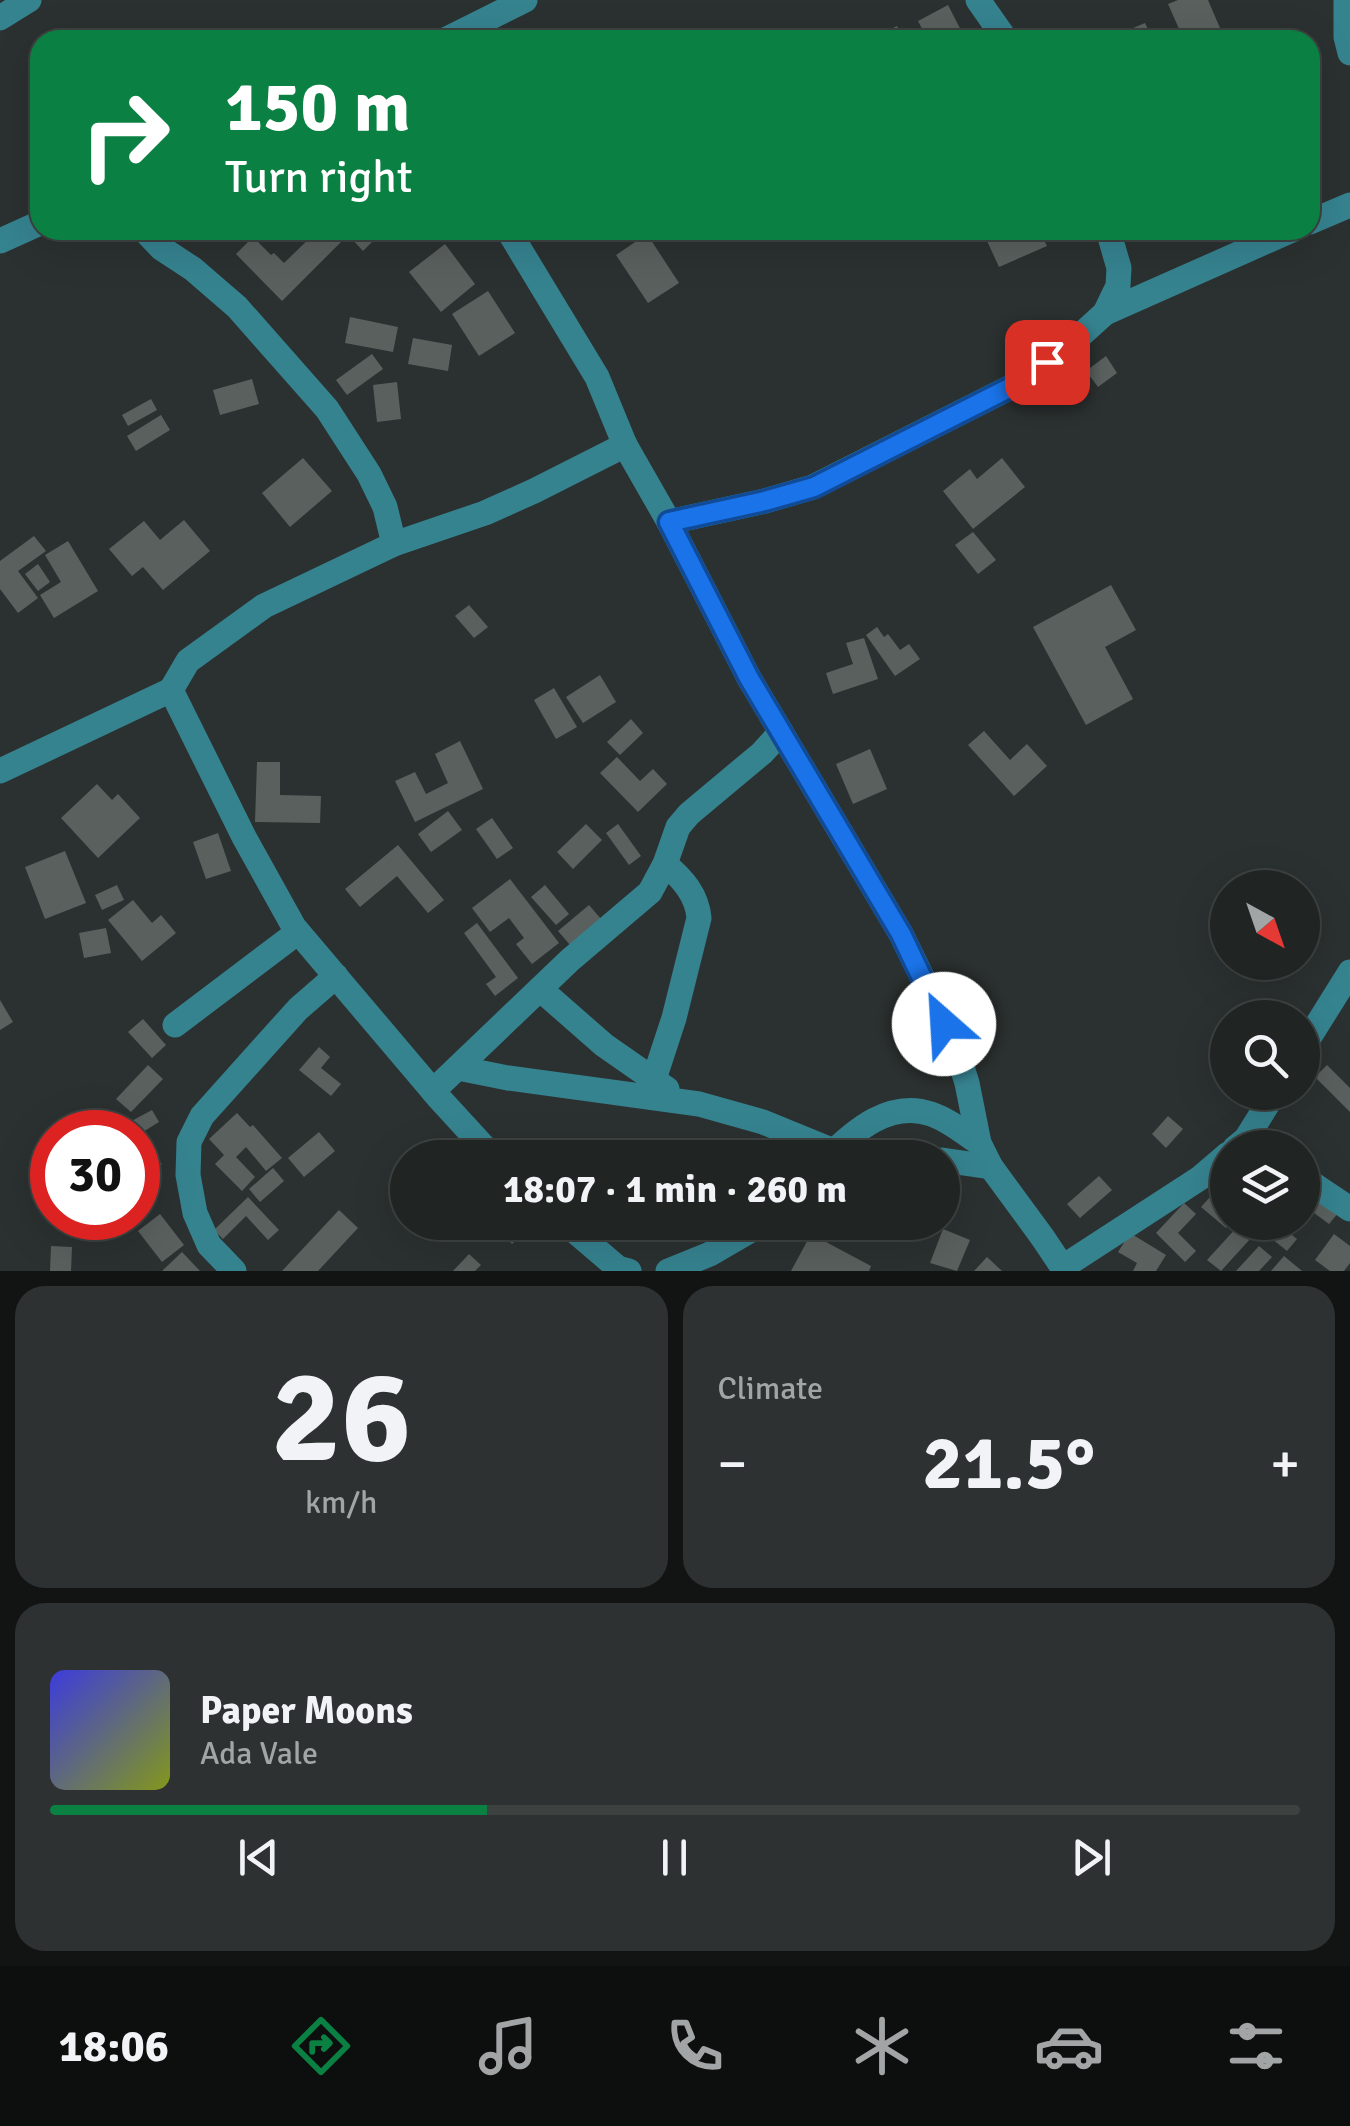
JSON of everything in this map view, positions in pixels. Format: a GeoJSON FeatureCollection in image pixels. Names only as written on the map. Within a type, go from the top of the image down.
{"type":"FeatureCollection","features":[{"type":"Feature","properties":{"kind":"street"},"geometry":{"type":"LineString","coordinates":[[0,18],[28,0]]}},
{"type":"Feature","properties":{"kind":"street"},"geometry":{"type":"LineString","coordinates":[[464,30],[525,0]]}},
{"type":"Feature","properties":{"kind":"street"},"geometry":{"type":"LineString","coordinates":[[978,0],[999,30]]}},
{"type":"Feature","properties":{"kind":"street"},"geometry":{"type":"LineString","coordinates":[[1346,0],[1350,53]]}},
{"type":"Feature","properties":{"kind":"street"},"geometry":{"type":"LineString","coordinates":[[1320,218],[1350,205]]}},
{"type":"Feature","properties":{"kind":"street"},"geometry":{"type":"LineString","coordinates":[[0,241],[30,228]]}},
{"type":"Feature","properties":{"kind":"street"},"geometry":{"type":"LineString","coordinates":[[153,240],[237,307],[328,409],[369,474],[385,507],[394,544]]}},
{"type":"Feature","properties":{"kind":"street"},"geometry":{"type":"LineString","coordinates":[[514,240],[597,378],[625,446],[749,678],[901,934],[954,1042],[980,1143],[991,1167],[1064,1269],[1210,1171]]}},
{"type":"Feature","properties":{"kind":"street"},"geometry":{"type":"LineString","coordinates":[[1105,313],[1118,286],[1119,268],[1111,240]]}},
{"type":"Feature","properties":{"kind":"street"},"geometry":{"type":"LineString","coordinates":[[669,522],[814,487],[1021,382],[1072,344],[1105,313],[1269,240]]}},
{"type":"Feature","properties":{"kind":"street"},"geometry":{"type":"LineString","coordinates":[[0,770],[171,690],[188,661],[264,606],[394,544],[486,513],[625,446]]}},
{"type":"Feature","properties":{"kind":"street"},"geometry":{"type":"LineString","coordinates":[[171,690],[244,836],[298,932],[478,1140]]}},
{"type":"Feature","properties":{"kind":"street"},"geometry":{"type":"LineString","coordinates":[[433,1090],[650,892],[678,827],[782,732]]}},
{"type":"Feature","properties":{"kind":"street"},"geometry":{"type":"LineString","coordinates":[[654,1079],[699,918],[698,904],[688,887],[665,864]]}},
{"type":"Feature","properties":{"kind":"street"},"geometry":{"type":"LineString","coordinates":[[175,1025],[298,932]]}},
{"type":"Feature","properties":{"kind":"street"},"geometry":{"type":"LineString","coordinates":[[1320,1021],[1350,972]]}},
{"type":"Feature","properties":{"kind":"street"},"geometry":{"type":"LineString","coordinates":[[234,1271],[209,1244],[195,1213],[188,1175],[189,1142],[202,1116],[298,1009],[336,976]]}},
{"type":"Feature","properties":{"kind":"street"},"geometry":{"type":"LineString","coordinates":[[540,989],[604,1046],[681,1102]]}},
{"type":"Feature","properties":{"kind":"street"},"geometry":{"type":"LineString","coordinates":[[458,1068],[738,1113],[807,1140]]}},
{"type":"Feature","properties":{"kind":"street"},"geometry":{"type":"LineString","coordinates":[[845,1140],[874,1119],[906,1109],[932,1114],[980,1143]]}},
{"type":"Feature","properties":{"kind":"street"},"geometry":{"type":"LineString","coordinates":[[960,1163],[991,1167]]}},
{"type":"Feature","properties":{"kind":"street"},"geometry":{"type":"LineString","coordinates":[[1320,1189],[1350,1209]]}},
{"type":"Feature","properties":{"kind":"street"},"geometry":{"type":"LineString","coordinates":[[585,1240],[618,1268],[629,1271]]}},
{"type":"Feature","properties":{"kind":"street"},"geometry":{"type":"LineString","coordinates":[[668,1271],[734,1240]]}},
{"type":"Feature","properties":{"kind":"building"},"geometry":{"type":"Polygon","coordinates":[[[1208,0],[1221,30],[1180,30],[1168,4],[1208,0]]]}},
{"type":"Feature","properties":{"kind":"building"},"geometry":{"type":"Polygon","coordinates":[[[948,5],[961,30],[923,30],[918,21],[948,5]]]}},
{"type":"Feature","properties":{"kind":"building"},"geometry":{"type":"Polygon","coordinates":[[[1145,23],[1148,30],[1129,30],[1145,23]]]}},
{"type":"Feature","properties":{"kind":"building"},"geometry":{"type":"Polygon","coordinates":[[[250,240],[256,240],[284,263],[308,240],[343,240],[282,301],[236,254],[250,240]]]}},
{"type":"Feature","properties":{"kind":"building"},"geometry":{"type":"Polygon","coordinates":[[[353,240],[374,240],[363,251],[353,240]]]}},
{"type":"Feature","properties":{"kind":"building"},"geometry":{"type":"Polygon","coordinates":[[[638,240],[651,240],[679,283],[648,303],[616,255],[638,240]]]}},
{"type":"Feature","properties":{"kind":"building"},"geometry":{"type":"Polygon","coordinates":[[[987,240],[1044,240],[1047,246],[999,267],[987,240]]]}},
{"type":"Feature","properties":{"kind":"building"},"geometry":{"type":"Polygon","coordinates":[[[445,244],[475,284],[441,312],[409,272],[445,244]]]}},
{"type":"Feature","properties":{"kind":"building"},"geometry":{"type":"Polygon","coordinates":[[[488,291],[515,333],[479,356],[452,314],[488,291]]]}},
{"type":"Feature","properties":{"kind":"building"},"geometry":{"type":"Polygon","coordinates":[[[350,317],[398,327],[393,352],[345,343],[350,317]]]}},
{"type":"Feature","properties":{"kind":"building"},"geometry":{"type":"Polygon","coordinates":[[[413,338],[452,345],[448,371],[408,364],[413,338]]]}},
{"type":"Feature","properties":{"kind":"building"},"geometry":{"type":"Polygon","coordinates":[[[372,354],[383,369],[347,395],[336,380],[372,354]]]}},
{"type":"Feature","properties":{"kind":"building"},"geometry":{"type":"Polygon","coordinates":[[[1106,356],[1117,373],[1098,387],[1086,371],[1106,356]]]}},
{"type":"Feature","properties":{"kind":"building"},"geometry":{"type":"Polygon","coordinates":[[[252,379],[259,404],[220,415],[213,390],[252,379]]]}},
{"type":"Feature","properties":{"kind":"building"},"geometry":{"type":"Polygon","coordinates":[[[397,382],[401,419],[377,422],[373,385],[397,382]]]}},
{"type":"Feature","properties":{"kind":"building"},"geometry":{"type":"Polygon","coordinates":[[[151,399],[157,410],[128,426],[122,415],[151,399]]]}},
{"type":"Feature","properties":{"kind":"building"},"geometry":{"type":"Polygon","coordinates":[[[161,415],[170,430],[136,451],[127,436],[161,415]]]}},
{"type":"Feature","properties":{"kind":"building"},"geometry":{"type":"Polygon","coordinates":[[[303,458],[332,491],[290,527],[262,493],[303,458]]]}},
{"type":"Feature","properties":{"kind":"building"},"geometry":{"type":"Polygon","coordinates":[[[1002,458],[1025,487],[973,529],[943,491],[970,469],[977,479],[1002,458]]]}},
{"type":"Feature","properties":{"kind":"building"},"geometry":{"type":"Polygon","coordinates":[[[184,520],[210,551],[163,590],[143,567],[132,576],[109,549],[144,521],[160,540],[184,520]]]}},
{"type":"Feature","properties":{"kind":"building"},"geometry":{"type":"Polygon","coordinates":[[[973,532],[996,560],[978,574],[955,545],[973,532]]]}},
{"type":"Feature","properties":{"kind":"building"},"geometry":{"type":"Polygon","coordinates":[[[34,536],[46,551],[18,571],[38,598],[18,613],[0,589],[0,561],[34,536]]]}},
{"type":"Feature","properties":{"kind":"building"},"geometry":{"type":"Polygon","coordinates":[[[68,541],[98,591],[54,618],[40,595],[61,582],[45,555],[68,541]]]}},
{"type":"Feature","properties":{"kind":"building"},"geometry":{"type":"Polygon","coordinates":[[[38,564],[50,582],[38,591],[25,574],[38,564]]]}},
{"type":"Feature","properties":{"kind":"building"},"geometry":{"type":"Polygon","coordinates":[[[1111,585],[1136,630],[1105,647],[1133,699],[1086,725],[1033,627],[1111,585]]]}},
{"type":"Feature","properties":{"kind":"building"},"geometry":{"type":"Polygon","coordinates":[[[469,605],[488,627],[474,638],[455,616],[469,605]]]}},
{"type":"Feature","properties":{"kind":"building"},"geometry":{"type":"Polygon","coordinates":[[[877,627],[900,650],[909,644],[920,659],[895,676],[866,635],[877,627]]]}},
{"type":"Feature","properties":{"kind":"building"},"geometry":{"type":"Polygon","coordinates":[[[864,638],[878,679],[833,694],[826,673],[853,664],[846,643],[864,638]]]}},
{"type":"Feature","properties":{"kind":"building"},"geometry":{"type":"Polygon","coordinates":[[[600,675],[616,702],[583,723],[566,697],[600,675]]]}},
{"type":"Feature","properties":{"kind":"building"},"geometry":{"type":"Polygon","coordinates":[[[554,688],[577,727],[556,739],[534,700],[554,688]]]}},
{"type":"Feature","properties":{"kind":"building"},"geometry":{"type":"Polygon","coordinates":[[[631,719],[643,733],[620,755],[607,742],[631,719]]]}},
{"type":"Feature","properties":{"kind":"building"},"geometry":{"type":"Polygon","coordinates":[[[984,731],[1010,760],[1027,744],[1047,766],[1014,796],[968,745],[984,731]]]}},
{"type":"Feature","properties":{"kind":"building"},"geometry":{"type":"Polygon","coordinates":[[[460,741],[483,789],[415,822],[395,781],[415,772],[426,794],[448,783],[435,754],[460,741]]]}},
{"type":"Feature","properties":{"kind":"building"},"geometry":{"type":"Polygon","coordinates":[[[870,749],[887,789],[853,804],[836,764],[870,749]]]}},
{"type":"Feature","properties":{"kind":"building"},"geometry":{"type":"Polygon","coordinates":[[[617,757],[640,781],[653,769],[667,784],[638,812],[600,773],[617,757]]]}},
{"type":"Feature","properties":{"kind":"building"},"geometry":{"type":"Polygon","coordinates":[[[257,762],[280,762],[280,795],[321,796],[320,823],[255,822],[257,762]]]}},
{"type":"Feature","properties":{"kind":"building"},"geometry":{"type":"Polygon","coordinates":[[[97,784],[112,800],[118,794],[140,818],[98,858],[61,818],[97,784]]]}},
{"type":"Feature","properties":{"kind":"building"},"geometry":{"type":"Polygon","coordinates":[[[448,811],[462,830],[431,852],[418,834],[448,811]]]}},
{"type":"Feature","properties":{"kind":"building"},"geometry":{"type":"Polygon","coordinates":[[[492,818],[513,848],[497,859],[476,829],[492,818]]]}},
{"type":"Feature","properties":{"kind":"building"},"geometry":{"type":"Polygon","coordinates":[[[586,824],[602,840],[573,869],[557,852],[586,824]]]}},
{"type":"Feature","properties":{"kind":"building"},"geometry":{"type":"Polygon","coordinates":[[[618,824],[641,856],[629,865],[606,833],[618,824]]]}},
{"type":"Feature","properties":{"kind":"building"},"geometry":{"type":"Polygon","coordinates":[[[218,833],[231,871],[206,879],[193,842],[218,833]]]}},
{"type":"Feature","properties":{"kind":"building"},"geometry":{"type":"Polygon","coordinates":[[[398,845],[444,900],[428,913],[397,876],[360,907],[345,889],[398,845]]]}},
{"type":"Feature","properties":{"kind":"building"},"geometry":{"type":"Polygon","coordinates":[[[65,851],[86,903],[45,919],[25,867],[65,851]]]}},
{"type":"Feature","properties":{"kind":"building"},"geometry":{"type":"Polygon","coordinates":[[[510,879],[559,943],[532,964],[516,944],[524,938],[509,918],[490,932],[472,908],[510,879]]]}},
{"type":"Feature","properties":{"kind":"building"},"geometry":{"type":"Polygon","coordinates":[[[117,885],[124,900],[102,910],[95,895],[117,885]]]}},
{"type":"Feature","properties":{"kind":"building"},"geometry":{"type":"Polygon","coordinates":[[[545,885],[569,914],[556,925],[531,897],[545,885]]]}},
{"type":"Feature","properties":{"kind":"building"},"geometry":{"type":"Polygon","coordinates":[[[133,900],[152,923],[161,915],[176,933],[142,961],[108,920],[133,900]]]}},
{"type":"Feature","properties":{"kind":"building"},"geometry":{"type":"Polygon","coordinates":[[[589,905],[601,919],[570,945],[558,931],[589,905]]]}},
{"type":"Feature","properties":{"kind":"building"},"geometry":{"type":"Polygon","coordinates":[[[477,923],[518,978],[495,996],[486,984],[496,977],[464,933],[477,923]]]}},
{"type":"Feature","properties":{"kind":"building"},"geometry":{"type":"Polygon","coordinates":[[[106,928],[111,953],[84,958],[79,933],[106,928]]]}},
{"type":"Feature","properties":{"kind":"building"},"geometry":{"type":"Polygon","coordinates":[[[0,1000],[13,1022],[0,1030],[0,1000]]]}},
{"type":"Feature","properties":{"kind":"building"},"geometry":{"type":"Polygon","coordinates":[[[143,1019],[166,1045],[152,1058],[128,1032],[143,1019]]]}},
{"type":"Feature","properties":{"kind":"building"},"geometry":{"type":"Polygon","coordinates":[[[319,1047],[330,1057],[321,1068],[341,1084],[331,1096],[299,1070],[319,1047]]]}},
{"type":"Feature","properties":{"kind":"building"},"geometry":{"type":"Polygon","coordinates":[[[148,1065],[163,1079],[133,1110],[116,1099],[148,1065]]]}},
{"type":"Feature","properties":{"kind":"building"},"geometry":{"type":"Polygon","coordinates":[[[1327,1065],[1350,1088],[1350,1112],[1320,1082],[1320,1072],[1327,1065]]]}},
{"type":"Feature","properties":{"kind":"building"},"geometry":{"type":"Polygon","coordinates":[[[237,1113],[282,1158],[266,1171],[246,1147],[236,1157],[255,1177],[242,1191],[215,1164],[224,1155],[209,1139],[237,1113]]]}},
{"type":"Feature","properties":{"kind":"building"},"geometry":{"type":"Polygon","coordinates":[[[1168,1116],[1183,1129],[1166,1148],[1152,1134],[1168,1116]]]}},
{"type":"Feature","properties":{"kind":"building"},"geometry":{"type":"Polygon","coordinates":[[[319,1132],[335,1151],[304,1177],[288,1158],[319,1132]]]}},
{"type":"Feature","properties":{"kind":"building"},"geometry":{"type":"Polygon","coordinates":[[[273,1168],[284,1181],[260,1202],[249,1189],[273,1168]]]}},
{"type":"Feature","properties":{"kind":"building"},"geometry":{"type":"Polygon","coordinates":[[[1099,1176],[1112,1190],[1080,1218],[1067,1204],[1099,1176]]]}},
{"type":"Feature","properties":{"kind":"building"},"geometry":{"type":"Polygon","coordinates":[[[248,1197],[279,1230],[268,1240],[246,1216],[223,1239],[214,1230],[248,1197]]]}},
{"type":"Feature","properties":{"kind":"building"},"geometry":{"type":"Polygon","coordinates":[[[1210,1197],[1210,1215],[1201,1207],[1210,1197]]]}},
{"type":"Feature","properties":{"kind":"building"},"geometry":{"type":"Polygon","coordinates":[[[1320,1199],[1339,1212],[1329,1224],[1320,1217],[1320,1199]]]}},
{"type":"Feature","properties":{"kind":"building"},"geometry":{"type":"Polygon","coordinates":[[[1184,1203],[1196,1214],[1178,1233],[1196,1251],[1185,1262],[1156,1233],[1184,1203]]]}},
{"type":"Feature","properties":{"kind":"building"},"geometry":{"type":"Polygon","coordinates":[[[339,1210],[358,1228],[318,1271],[282,1271],[339,1210]]]}},
{"type":"Feature","properties":{"kind":"building"},"geometry":{"type":"Polygon","coordinates":[[[160,1214],[184,1245],[162,1262],[145,1240],[160,1240],[160,1214]]]}},
{"type":"Feature","properties":{"kind":"building"},"geometry":{"type":"Polygon","coordinates":[[[1130,1233],[1166,1255],[1156,1271],[1133,1271],[1137,1263],[1118,1252],[1130,1233]]]}},
{"type":"Feature","properties":{"kind":"building"},"geometry":{"type":"Polygon","coordinates":[[[1334,1234],[1350,1246],[1350,1263],[1344,1271],[1330,1271],[1315,1260],[1334,1234]]]}},
{"type":"Feature","properties":{"kind":"building"},"geometry":{"type":"Polygon","coordinates":[[[960,1236],[970,1240],[957,1271],[930,1263],[939,1240],[960,1240],[960,1236]]]}},
{"type":"Feature","properties":{"kind":"building"},"geometry":{"type":"Polygon","coordinates":[[[808,1240],[822,1240],[871,1266],[869,1271],[791,1271],[808,1240]]]}},
{"type":"Feature","properties":{"kind":"building"},"geometry":{"type":"Polygon","coordinates":[[[1225,1240],[1249,1240],[1221,1271],[1207,1260],[1225,1240]]]}},
{"type":"Feature","properties":{"kind":"building"},"geometry":{"type":"Polygon","coordinates":[[[1273,1240],[1296,1240],[1287,1251],[1273,1240]]]}},
{"type":"Feature","properties":{"kind":"building"},"geometry":{"type":"Polygon","coordinates":[[[51,1246],[72,1247],[71,1271],[50,1271],[51,1246]]]}},
{"type":"Feature","properties":{"kind":"building"},"geometry":{"type":"Polygon","coordinates":[[[1259,1246],[1272,1257],[1259,1271],[1236,1271],[1259,1246]]]}},
{"type":"Feature","properties":{"kind":"building"},"geometry":{"type":"Polygon","coordinates":[[[182,1252],[200,1271],[162,1271],[182,1252]]]}},
{"type":"Feature","properties":{"kind":"building"},"geometry":{"type":"Polygon","coordinates":[[[469,1254],[481,1265],[475,1271],[453,1271],[469,1254]]]}},
{"type":"Feature","properties":{"kind":"building"},"geometry":{"type":"Polygon","coordinates":[[[1284,1256],[1302,1271],[1271,1271],[1284,1256]]]}},
{"type":"Feature","properties":{"kind":"building"},"geometry":{"type":"Polygon","coordinates":[[[987,1257],[1002,1271],[974,1271],[987,1257]]]}},
{"type":"Feature","properties":{"kind":"route"},"geometry":{"type":"LineString","coordinates":[[944,1024],[901,934],[749,678],[669,522],[814,487],[1021,382],[1047,362]]}}]}
